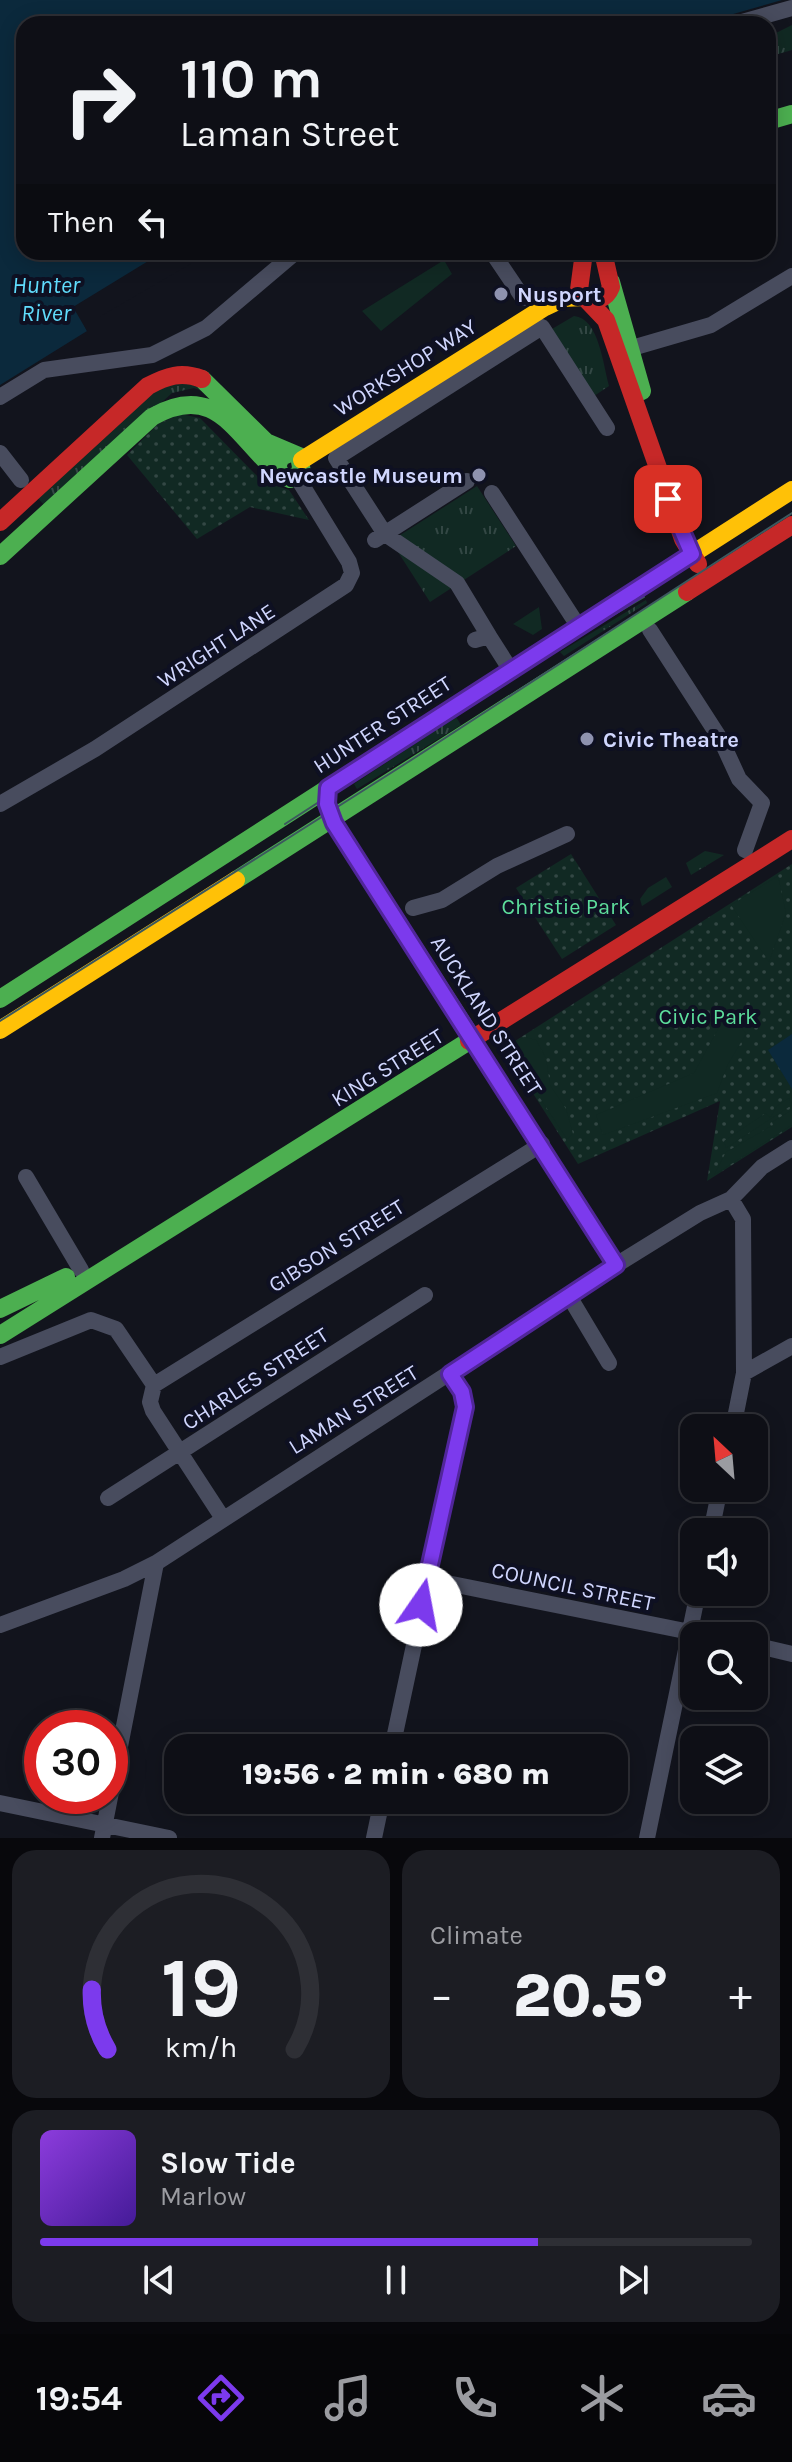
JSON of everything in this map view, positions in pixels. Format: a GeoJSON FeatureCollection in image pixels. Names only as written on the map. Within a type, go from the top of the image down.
{"type":"FeatureCollection","features":[{"type":"Feature","properties":{"kind":"main road"},"geometry":{"type":"LineString","coordinates":[[583,260],[578,286],[606,320],[624,350]]}},
{"type":"Feature","properties":{"kind":"main road"},"geometry":{"type":"LineString","coordinates":[[605,260],[624,350],[653,455],[683,539],[708,579]]}},
{"type":"Feature","properties":{"kind":"main road"},"geometry":{"type":"LineString","coordinates":[[581,274],[597,267],[611,280]]}},
{"type":"Feature","properties":{"kind":"main road","name":"WORKSHOP WAY"},"geometry":{"type":"LineString","coordinates":[[293,467],[529,305],[581,274]]}},
{"type":"Feature","properties":{"kind":"main road"},"geometry":{"type":"LineString","coordinates":[[585,298],[605,297],[611,280]]}},
{"type":"Feature","properties":{"kind":"main road","name":"WORKSHOP WAY"},"geometry":{"type":"LineString","coordinates":[[529,305],[585,298]]}},
{"type":"Feature","properties":{"kind":"main road"},"geometry":{"type":"LineString","coordinates":[[0,522],[148,386],[168,374],[180,372],[203,378],[293,467]]}},
{"type":"Feature","properties":{"kind":"main road"},"geometry":{"type":"LineString","coordinates":[[0,556],[152,417],[179,401],[200,401],[211,406],[260,459],[293,467]]}},
{"type":"Feature","properties":{"kind":"main road","name":"HUNTER STREET"},"geometry":{"type":"LineString","coordinates":[[0,999],[792,490]]}},
{"type":"Feature","properties":{"kind":"main road"},"geometry":{"type":"LineString","coordinates":[[0,1030],[792,525]]}},
{"type":"Feature","properties":{"kind":"main road","name":"AUCKLAND STREET"},"geometry":{"type":"LineString","coordinates":[[328,788],[326,800],[332,819],[474,1041]]}},
{"type":"Feature","properties":{"kind":"main road","name":"KING STREET"},"geometry":{"type":"LineString","coordinates":[[0,1335],[474,1041],[792,839]]}},
{"type":"Feature","properties":{"kind":"main road","name":"KING STREET"},"geometry":{"type":"LineString","coordinates":[[0,1309],[169,1231]]}},
{"type":"Feature","properties":{"kind":"street"},"geometry":{"type":"LineString","coordinates":[[764,16],[792,8]]}},
{"type":"Feature","properties":{"kind":"street"},"geometry":{"type":"LineString","coordinates":[[0,397],[44,370],[152,355],[206,328],[287,260]]}},
{"type":"Feature","properties":{"kind":"street"},"geometry":{"type":"LineString","coordinates":[[498,260],[529,305]]}},
{"type":"Feature","properties":{"kind":"street"},"geometry":{"type":"LineString","coordinates":[[624,350],[711,325],[792,276]]}},
{"type":"Feature","properties":{"kind":"street"},"geometry":{"type":"LineString","coordinates":[[510,669],[482,638],[457,583],[380,537],[336,458],[542,327],[607,428]]}},
{"type":"Feature","properties":{"kind":"street"},"geometry":{"type":"LineString","coordinates":[[0,453],[21,480]]}},
{"type":"Feature","properties":{"kind":"street","name":"WRIGHT LANE"},"geometry":{"type":"LineString","coordinates":[[0,804],[95,749],[346,585],[352,573],[349,562],[293,467]]}},
{"type":"Feature","properties":{"kind":"street"},"geometry":{"type":"LineString","coordinates":[[380,537],[467,481]]}},
{"type":"Feature","properties":{"kind":"street"},"geometry":{"type":"LineString","coordinates":[[492,493],[573,618]]}},
{"type":"Feature","properties":{"kind":"street"},"geometry":{"type":"LineString","coordinates":[[650,630],[721,740],[739,779],[762,803],[745,850]]}},
{"type":"Feature","properties":{"kind":"street"},"geometry":{"type":"LineString","coordinates":[[413,908],[442,900],[497,866],[567,834]]}},
{"type":"Feature","properties":{"kind":"street","name":"AUCKLAND STREET"},"geometry":{"type":"LineString","coordinates":[[474,1041],[616,1265]]}},
{"type":"Feature","properties":{"kind":"street","name":"GIBSON STREET"},"geometry":{"type":"LineString","coordinates":[[154,1385],[542,1144]]}},
{"type":"Feature","properties":{"kind":"street","name":"LAMAN STREET"},"geometry":{"type":"LineString","coordinates":[[0,1625],[124,1579],[156,1563],[222,1517],[616,1265],[700,1213],[731,1199],[762,1167],[792,1148]]}},
{"type":"Feature","properties":{"kind":"street"},"geometry":{"type":"LineString","coordinates":[[26,1177],[81,1270]]}},
{"type":"Feature","properties":{"kind":"street"},"geometry":{"type":"LineString","coordinates":[[731,1199],[743,1219],[744,1373],[736,1414]]}},
{"type":"Feature","properties":{"kind":"street","name":"CHARLES STREET"},"geometry":{"type":"LineString","coordinates":[[108,1498],[425,1295]]}},
{"type":"Feature","properties":{"kind":"street"},"geometry":{"type":"LineString","coordinates":[[569,1296],[609,1363]]}},
{"type":"Feature","properties":{"kind":"street"},"geometry":{"type":"LineString","coordinates":[[0,1357],[91,1320],[116,1329],[154,1385],[150,1402],[153,1411],[222,1517]]}},
{"type":"Feature","properties":{"kind":"street"},"geometry":{"type":"LineString","coordinates":[[744,1373],[792,1346]]}},
{"type":"Feature","properties":{"kind":"street"},"geometry":{"type":"LineString","coordinates":[[395,1734],[465,1407],[462,1392],[450,1374]]}},
{"type":"Feature","properties":{"kind":"street"},"geometry":{"type":"LineString","coordinates":[[104,1831],[156,1563]]}},
{"type":"Feature","properties":{"kind":"street","name":"COUNCIL STREET"},"geometry":{"type":"LineString","coordinates":[[427,1579],[680,1630]]}},
{"type":"Feature","properties":{"kind":"street"},"geometry":{"type":"LineString","coordinates":[[768,1648],[792,1654]]}},
{"type":"Feature","properties":{"kind":"street"},"geometry":{"type":"LineString","coordinates":[[647,1838],[680,1676]]}},
{"type":"Feature","properties":{"kind":"street"},"geometry":{"type":"LineString","coordinates":[[0,1803],[104,1831],[169,1838]]}},
{"type":"Feature","properties":{"kind":"street"},"geometry":{"type":"LineString","coordinates":[[374,1838],[379,1814]]}},
{"type":"Feature","properties":{"kind":"green space"},"geometry":{"type":"Polygon","coordinates":[[[792,25],[792,50],[776,55],[776,33],[792,25]]]}},
{"type":"Feature","properties":{"kind":"green space"},"geometry":{"type":"Polygon","coordinates":[[[444,260],[452,274],[381,331],[362,311],[444,260]]]}},
{"type":"Feature","properties":{"kind":"green space"},"geometry":{"type":"Polygon","coordinates":[[[574,316],[589,325],[602,355],[609,386],[594,396],[552,329],[574,316]]]}},
{"type":"Feature","properties":{"kind":"green space"},"geometry":{"type":"Polygon","coordinates":[[[178,376],[207,393],[194,388],[172,393],[46,507],[35,495],[153,387],[178,376]]]}},
{"type":"Feature","properties":{"kind":"green space"},"geometry":{"type":"Polygon","coordinates":[[[180,414],[200,418],[262,481],[289,490],[309,520],[250,507],[197,539],[127,455],[158,424],[180,414]]]}},
{"type":"Feature","properties":{"kind":"green space"},"geometry":{"type":"Polygon","coordinates":[[[477,486],[516,546],[430,602],[391,541],[477,486]]]}},
{"type":"Feature","properties":{"kind":"green space"},"geometry":{"type":"Polygon","coordinates":[[[646,600],[647,603],[564,656],[560,652],[646,600]]]}},
{"type":"Feature","properties":{"kind":"green space"},"geometry":{"type":"Polygon","coordinates":[[[539,607],[542,629],[533,635],[513,624],[539,607]]]}},
{"type":"Feature","properties":{"kind":"green space"},"geometry":{"type":"Polygon","coordinates":[[[456,717],[461,725],[357,789],[354,784],[456,717]]]}},
{"type":"Feature","properties":{"kind":"green space"},"geometry":{"type":"Polygon","coordinates":[[[705,851],[724,855],[691,875],[686,863],[705,851]]]}},
{"type":"Feature","properties":{"kind":"green space","name":"Christie Park"},"geometry":{"type":"Polygon","coordinates":[[[571,854],[616,925],[562,959],[516,888],[571,854]]]}},
{"type":"Feature","properties":{"kind":"green space","name":"Civic Park"},"geometry":{"type":"Polygon","coordinates":[[[792,864],[792,1127],[707,1181],[720,1101],[578,1164],[504,1048],[792,864]]]}},
{"type":"Feature","properties":{"kind":"green space"},"geometry":{"type":"Polygon","coordinates":[[[778,876],[786,913],[769,962],[731,905],[778,876]]]}},
{"type":"Feature","properties":{"kind":"green space"},"geometry":{"type":"Polygon","coordinates":[[[666,877],[672,887],[642,906],[640,899],[648,888],[666,877]]]}},
{"type":"Feature","properties":{"kind":"green space"},"geometry":{"type":"Polygon","coordinates":[[[732,1012],[746,1034],[728,1064],[717,1093],[603,1135],[596,1115],[694,1073],[723,1020],[732,1012]]]}},
{"type":"Feature","properties":{"kind":"green space"},"geometry":{"type":"Polygon","coordinates":[[[524,1037],[536,1040],[546,1058],[550,1085],[566,1109],[573,1134],[567,1139],[507,1048],[524,1037]]]}},
{"type":"Feature","properties":{"kind":"green space"},"geometry":{"type":"Polygon","coordinates":[[[789,1098],[792,1105],[726,1148],[724,1141],[766,1113],[770,1118],[777,1106],[789,1098]]]}},
{"type":"Feature","properties":{"kind":"green space"},"geometry":{"type":"Polygon","coordinates":[[[792,1110],[792,1125],[714,1175],[726,1152],[773,1125],[772,1122],[792,1110]]]}},
{"type":"Feature","properties":{"kind":"water","name":"Hunter River"},"geometry":{"type":"Polygon","coordinates":[[[0,0],[782,0],[726,16],[16,16],[16,260],[194,260],[84,325],[87,331],[0,385],[0,0]]]}},
{"type":"Feature","properties":{"kind":"water"},"geometry":{"type":"Polygon","coordinates":[[[792,1034],[792,1089],[768,1050],[792,1034]]]}},
{"type":"Feature","properties":{"kind":"pier"},"geometry":{"type":"Polygon","coordinates":[[[150,260],[197,260],[101,316],[87,331],[73,307],[150,260]]]}},
{"type":"Feature","properties":{"kind":"tram line"},"geometry":{"type":"LineString","coordinates":[[0,1021],[792,513]]}},
{"type":"Feature","properties":{"kind":"tram line"},"geometry":{"type":"LineString","coordinates":[[285,824],[547,654],[644,597]]}},
{"type":"Feature","properties":{"kind":"traffic: fast"},"geometry":{"type":"LineString","coordinates":[[776,119],[792,114]]}},
{"type":"Feature","properties":{"kind":"traffic: fast"},"geometry":{"type":"LineString","coordinates":[[611,282],[642,391]]}},
{"type":"Feature","properties":{"kind":"traffic: fast"},"geometry":{"type":"LineString","coordinates":[[202,379],[266,442],[299,456],[302,472],[290,479],[281,475],[277,466],[281,457],[290,453]]}},
{"type":"Feature","properties":{"kind":"traffic: fast"},"geometry":{"type":"LineString","coordinates":[[0,556],[152,417],[175,407],[194,405],[210,409],[225,418],[283,477]]}},
{"type":"Feature","properties":{"kind":"traffic: fast"},"geometry":{"type":"LineString","coordinates":[[236,880],[687,592]]}},
{"type":"Feature","properties":{"kind":"traffic: fast"},"geometry":{"type":"LineString","coordinates":[[0,999],[468,698]]}},
{"type":"Feature","properties":{"kind":"traffic: fast"},"geometry":{"type":"LineString","coordinates":[[327,805],[334,823],[474,1041]]}},
{"type":"Feature","properties":{"kind":"traffic: fast"},"geometry":{"type":"LineString","coordinates":[[0,1335],[469,1041]]}},
{"type":"Feature","properties":{"kind":"traffic: fast"},"geometry":{"type":"LineString","coordinates":[[0,1309],[66,1277]]}},
{"type":"Feature","properties":{"kind":"traffic: slow"},"geometry":{"type":"LineString","coordinates":[[302,460],[545,307],[564,298],[583,297]]}},
{"type":"Feature","properties":{"kind":"traffic: slow"},"geometry":{"type":"LineString","coordinates":[[468,698],[792,490]]}},
{"type":"Feature","properties":{"kind":"traffic: slow"},"geometry":{"type":"LineString","coordinates":[[0,1030],[236,880]]}},
{"type":"Feature","properties":{"kind":"traffic: jam"},"geometry":{"type":"LineString","coordinates":[[583,260],[579,290],[583,297],[592,299],[603,297],[611,287],[605,260]]}},
{"type":"Feature","properties":{"kind":"traffic: jam"},"geometry":{"type":"LineString","coordinates":[[586,299],[606,320],[683,539],[698,564]]}},
{"type":"Feature","properties":{"kind":"traffic: jam"},"geometry":{"type":"LineString","coordinates":[[0,522],[148,386],[174,376],[202,379]]}},
{"type":"Feature","properties":{"kind":"traffic: jam"},"geometry":{"type":"LineString","coordinates":[[687,592],[792,525]]}},
{"type":"Feature","properties":{"kind":"traffic: jam"},"geometry":{"type":"LineString","coordinates":[[469,1041],[792,839]]}},
{"type":"Feature","properties":{"kind":"place","name":"Nusport"},"geometry":{"type":"Point","coordinates":[501,294]}},
{"type":"Feature","properties":{"kind":"place","name":"Newcastle Museum"},"geometry":{"type":"Point","coordinates":[479,475]}},
{"type":"Feature","properties":{"kind":"place","name":"Civic Theatre"},"geometry":{"type":"Point","coordinates":[587,739]}},
{"type":"Feature","properties":{"kind":"route"},"geometry":{"type":"LineString","coordinates":[[421,1605],[465,1407],[462,1392],[450,1374],[616,1265],[549,1155],[334,823],[326,793],[328,788],[510,669],[692,554],[668,499]]}}]}
